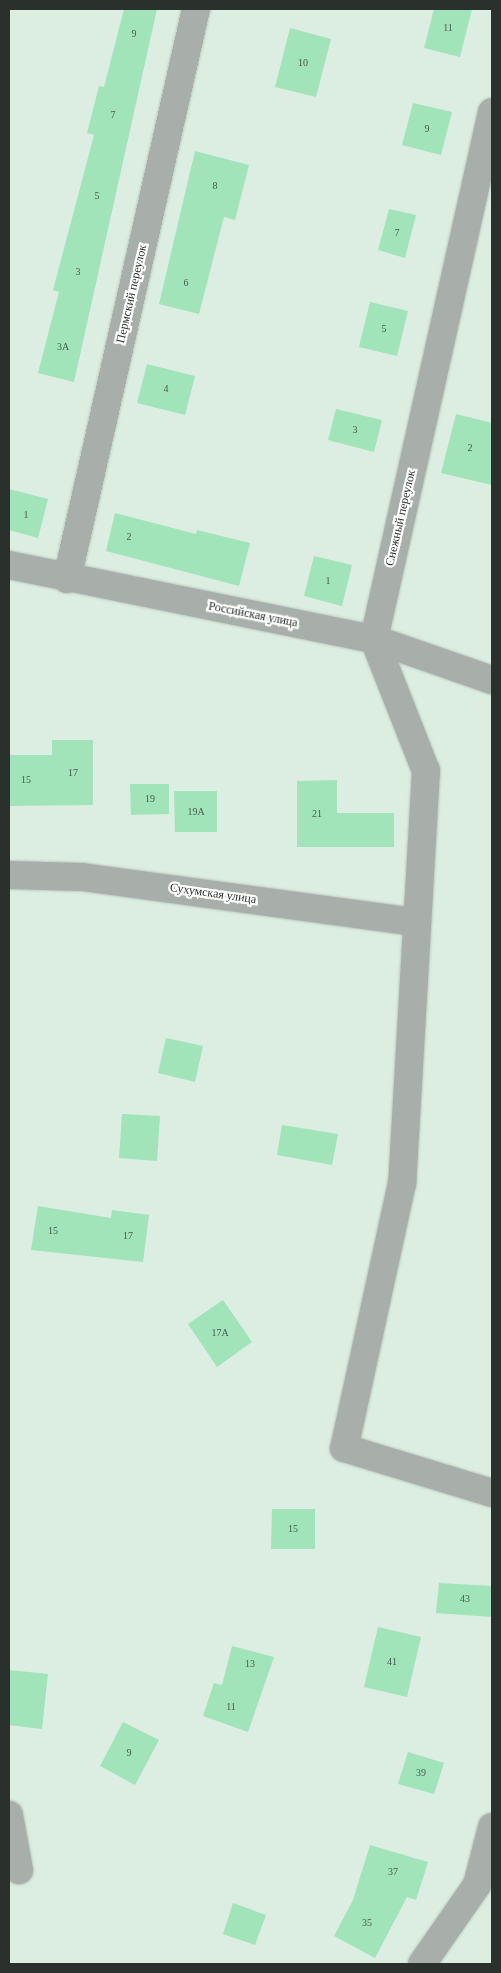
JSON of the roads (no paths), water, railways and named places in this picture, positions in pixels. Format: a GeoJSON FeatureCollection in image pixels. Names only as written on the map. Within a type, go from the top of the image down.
{"type":"FeatureCollection","features":[{"type":"Feature","properties":{"kind":"street","name":"Пермский переулок"},"geometry":{"type":"LineString","coordinates":[[67,579],[196,9]]}},
{"type":"Feature","properties":{"kind":"street","name":"Снежный переулок"},"geometry":{"type":"LineString","coordinates":[[374,639],[492,112]]}},
{"type":"Feature","properties":{"kind":"street","name":"Российская улица"},"geometry":{"type":"LineString","coordinates":[[9,565],[67,579],[374,639],[492,680]]}},
{"type":"Feature","properties":{"kind":"street"},"geometry":{"type":"LineString","coordinates":[[374,639],[426,771],[402,1183],[344,1448],[492,1493]]}},
{"type":"Feature","properties":{"kind":"street","name":"Сухумская улица"},"geometry":{"type":"LineString","coordinates":[[9,875],[82,876],[416,922]]}},
{"type":"Feature","properties":{"kind":"street"},"geometry":{"type":"LineString","coordinates":[[9,1815],[19,1870]]}},
{"type":"Feature","properties":{"kind":"street"},"geometry":{"type":"LineString","coordinates":[[422,1964],[477,1885],[492,1827]]}}]}
